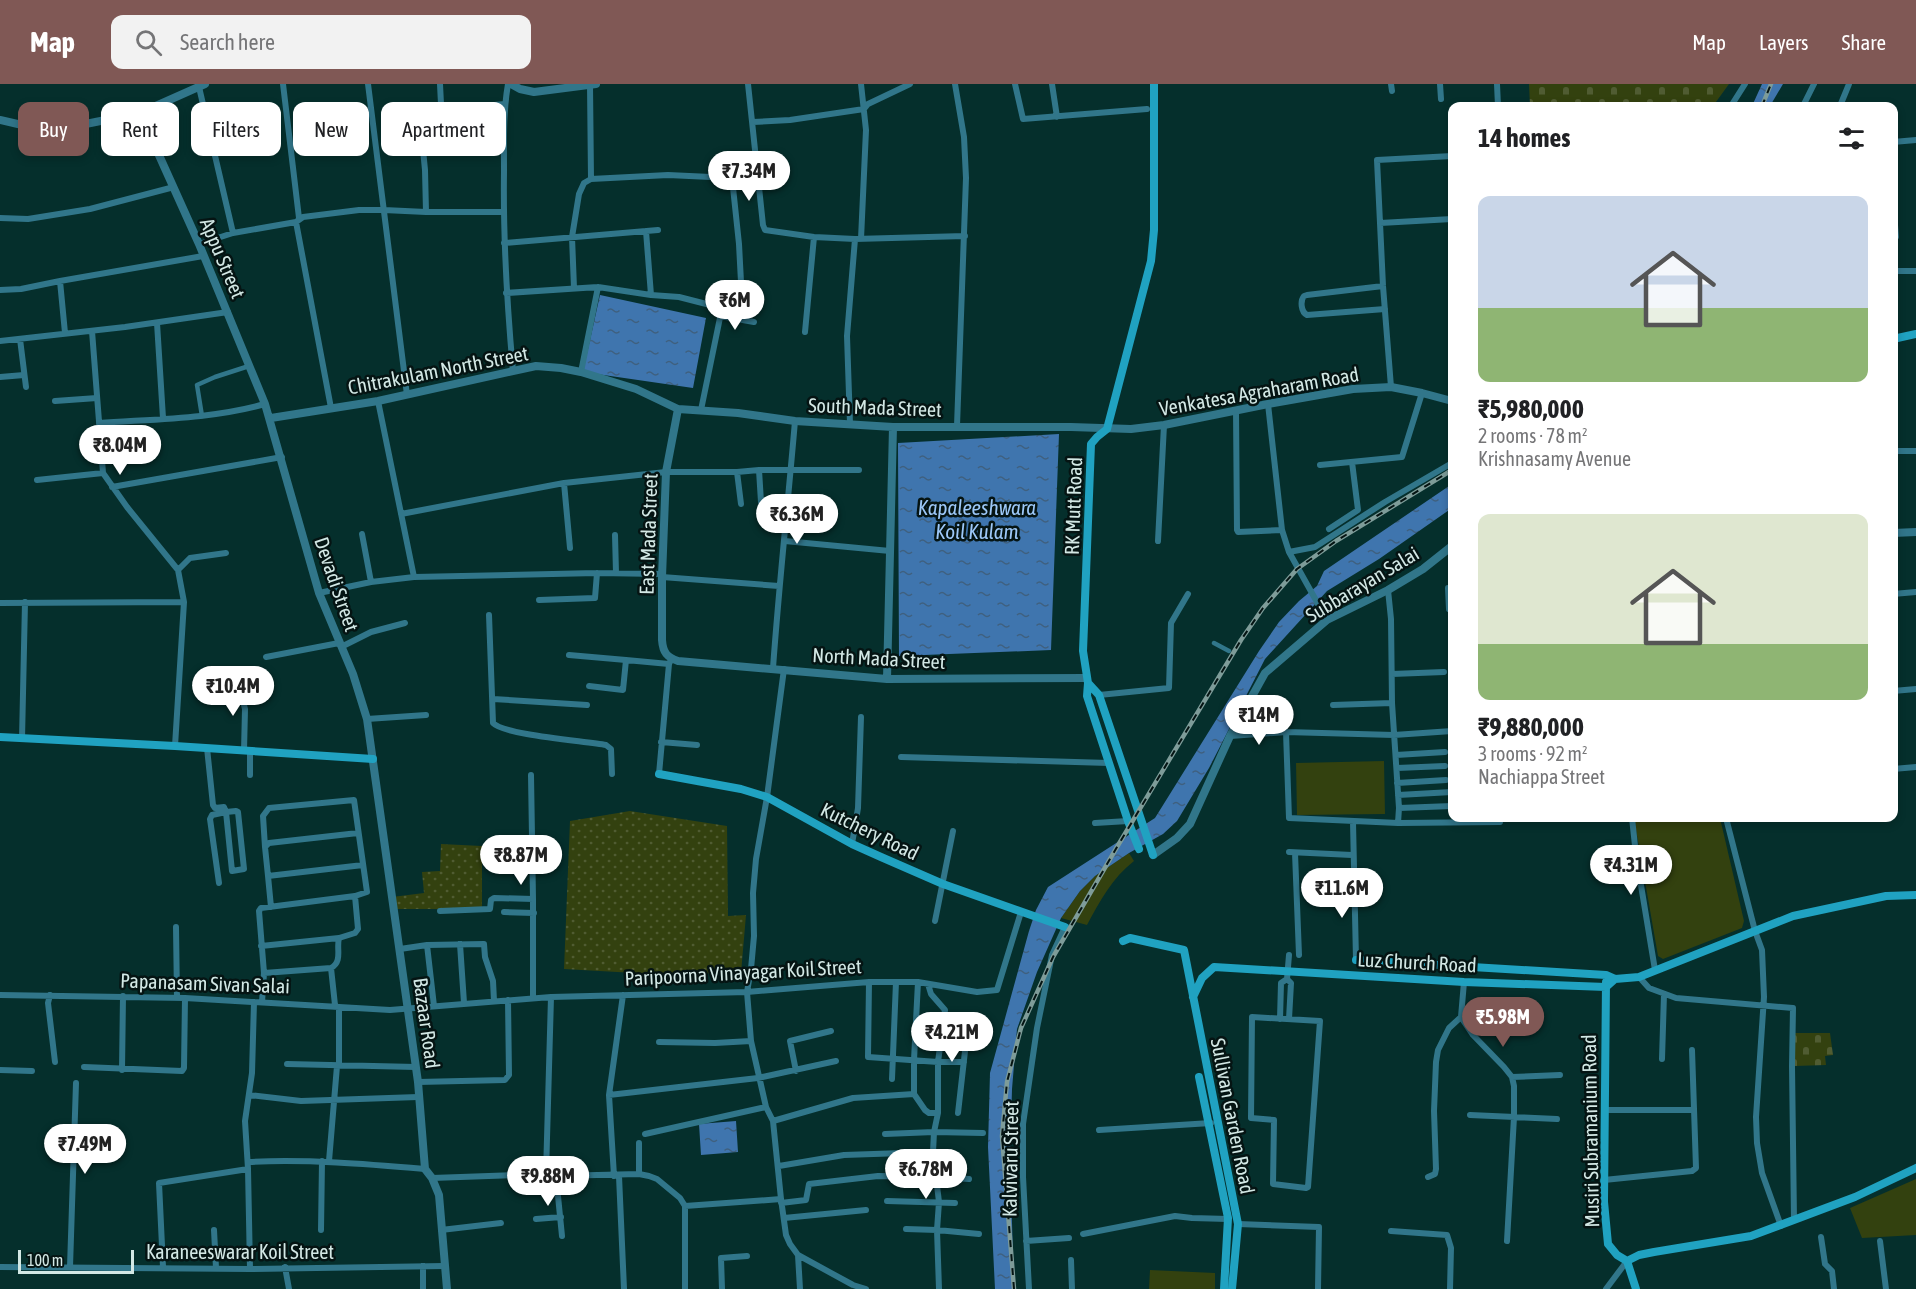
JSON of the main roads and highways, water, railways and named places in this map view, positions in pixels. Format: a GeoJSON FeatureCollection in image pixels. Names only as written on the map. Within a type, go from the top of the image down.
{"type":"FeatureCollection","features":[{"type":"Feature","properties":{"kind":"main road","name":"RK Mutt Road"},"geometry":{"type":"LineString","coordinates":[[1140,849],[1128,822],[1086,696],[1087,681],[1083,651],[1091,444],[1107,429],[1151,261],[1154,230],[1154,84]]}},
{"type":"Feature","properties":{"kind":"main road"},"geometry":{"type":"LineString","coordinates":[[1898,338],[1916,334]]}},
{"type":"Feature","properties":{"kind":"main road"},"geometry":{"type":"LineString","coordinates":[[1087,681],[1099,695],[1152,855]]}},
{"type":"Feature","properties":{"kind":"main road"},"geometry":{"type":"LineString","coordinates":[[0,737],[373,759]]}},
{"type":"Feature","properties":{"kind":"main road","name":"Kutchery Road"},"geometry":{"type":"LineString","coordinates":[[659,774],[741,789],[767,797],[852,844],[943,884],[1062,926]]}},
{"type":"Feature","properties":{"kind":"main road","name":"Luz Church Road"},"geometry":{"type":"LineString","coordinates":[[1356,960],[1606,975],[1615,979],[1639,977],[1704,950],[1804,914],[1886,896],[1916,895]]}},
{"type":"Feature","properties":{"kind":"main road","name":"Sullivan Garden Road"},"geometry":{"type":"LineString","coordinates":[[1124,941],[1130,938],[1184,950],[1238,1224],[1232,1289]]}},
{"type":"Feature","properties":{"kind":"main road"},"geometry":{"type":"LineString","coordinates":[[1428,964],[1428,980]]}},
{"type":"Feature","properties":{"kind":"main road","name":"Luz Church Road"},"geometry":{"type":"LineString","coordinates":[[1193,997],[1202,978],[1214,967],[1288,975],[1606,987]]}},
{"type":"Feature","properties":{"kind":"main road","name":"Musiri Subramanium Road"},"geometry":{"type":"LineString","coordinates":[[1606,975],[1604,1180],[1608,1244],[1617,1255],[1627,1261]]}},
{"type":"Feature","properties":{"kind":"main road"},"geometry":{"type":"LineString","coordinates":[[1606,987],[1615,979]]}},
{"type":"Feature","properties":{"kind":"main road"},"geometry":{"type":"LineString","coordinates":[[1199,1077],[1228,1219],[1224,1289]]}},
{"type":"Feature","properties":{"kind":"main road"},"geometry":{"type":"LineString","coordinates":[[1636,1289],[1627,1261],[1639,1255],[1751,1236],[1855,1197],[1916,1168]]}},
{"type":"Feature","properties":{"kind":"water"},"geometry":{"type":"Polygon","coordinates":[[[1762,84],[1783,84],[1772,102],[1754,102],[1762,84]]]}},
{"type":"Feature","properties":{"kind":"water"},"geometry":{"type":"Polygon","coordinates":[[[600,295],[706,318],[693,388],[583,372],[600,295]]]}},
{"type":"Feature","properties":{"kind":"water","name":"Kapaleeshwara Koil Kulam"},"geometry":{"type":"Polygon","coordinates":[[[1059,434],[1051,650],[899,656],[898,443],[1059,434]]]}},
{"type":"Feature","properties":{"kind":"water"},"geometry":{"type":"Polygon","coordinates":[[[1448,487],[1448,511],[1379,559],[1327,591],[1265,659],[1209,768],[1177,821],[1163,834],[1095,876],[1080,891],[1061,918],[1037,972],[1017,1029],[1010,1157],[1014,1289],[995,1289],[988,1147],[990,1073],[1036,910],[1048,887],[1155,818],[1259,651],[1279,622],[1317,586],[1324,571],[1448,487]]]}},
{"type":"Feature","properties":{"kind":"water"},"geometry":{"type":"Polygon","coordinates":[[[736,1121],[738,1152],[701,1155],[699,1124],[736,1121]]]}},
{"type":"Feature","properties":{"kind":"railway"},"geometry":{"type":"LineString","coordinates":[[1764,102],[1771,84]]}},
{"type":"Feature","properties":{"kind":"railway"},"geometry":{"type":"LineString","coordinates":[[1014,1289],[1002,1136],[1007,1082],[1021,1028],[1053,957],[1241,640],[1263,608],[1297,569],[1336,541],[1448,472]]}}]}
